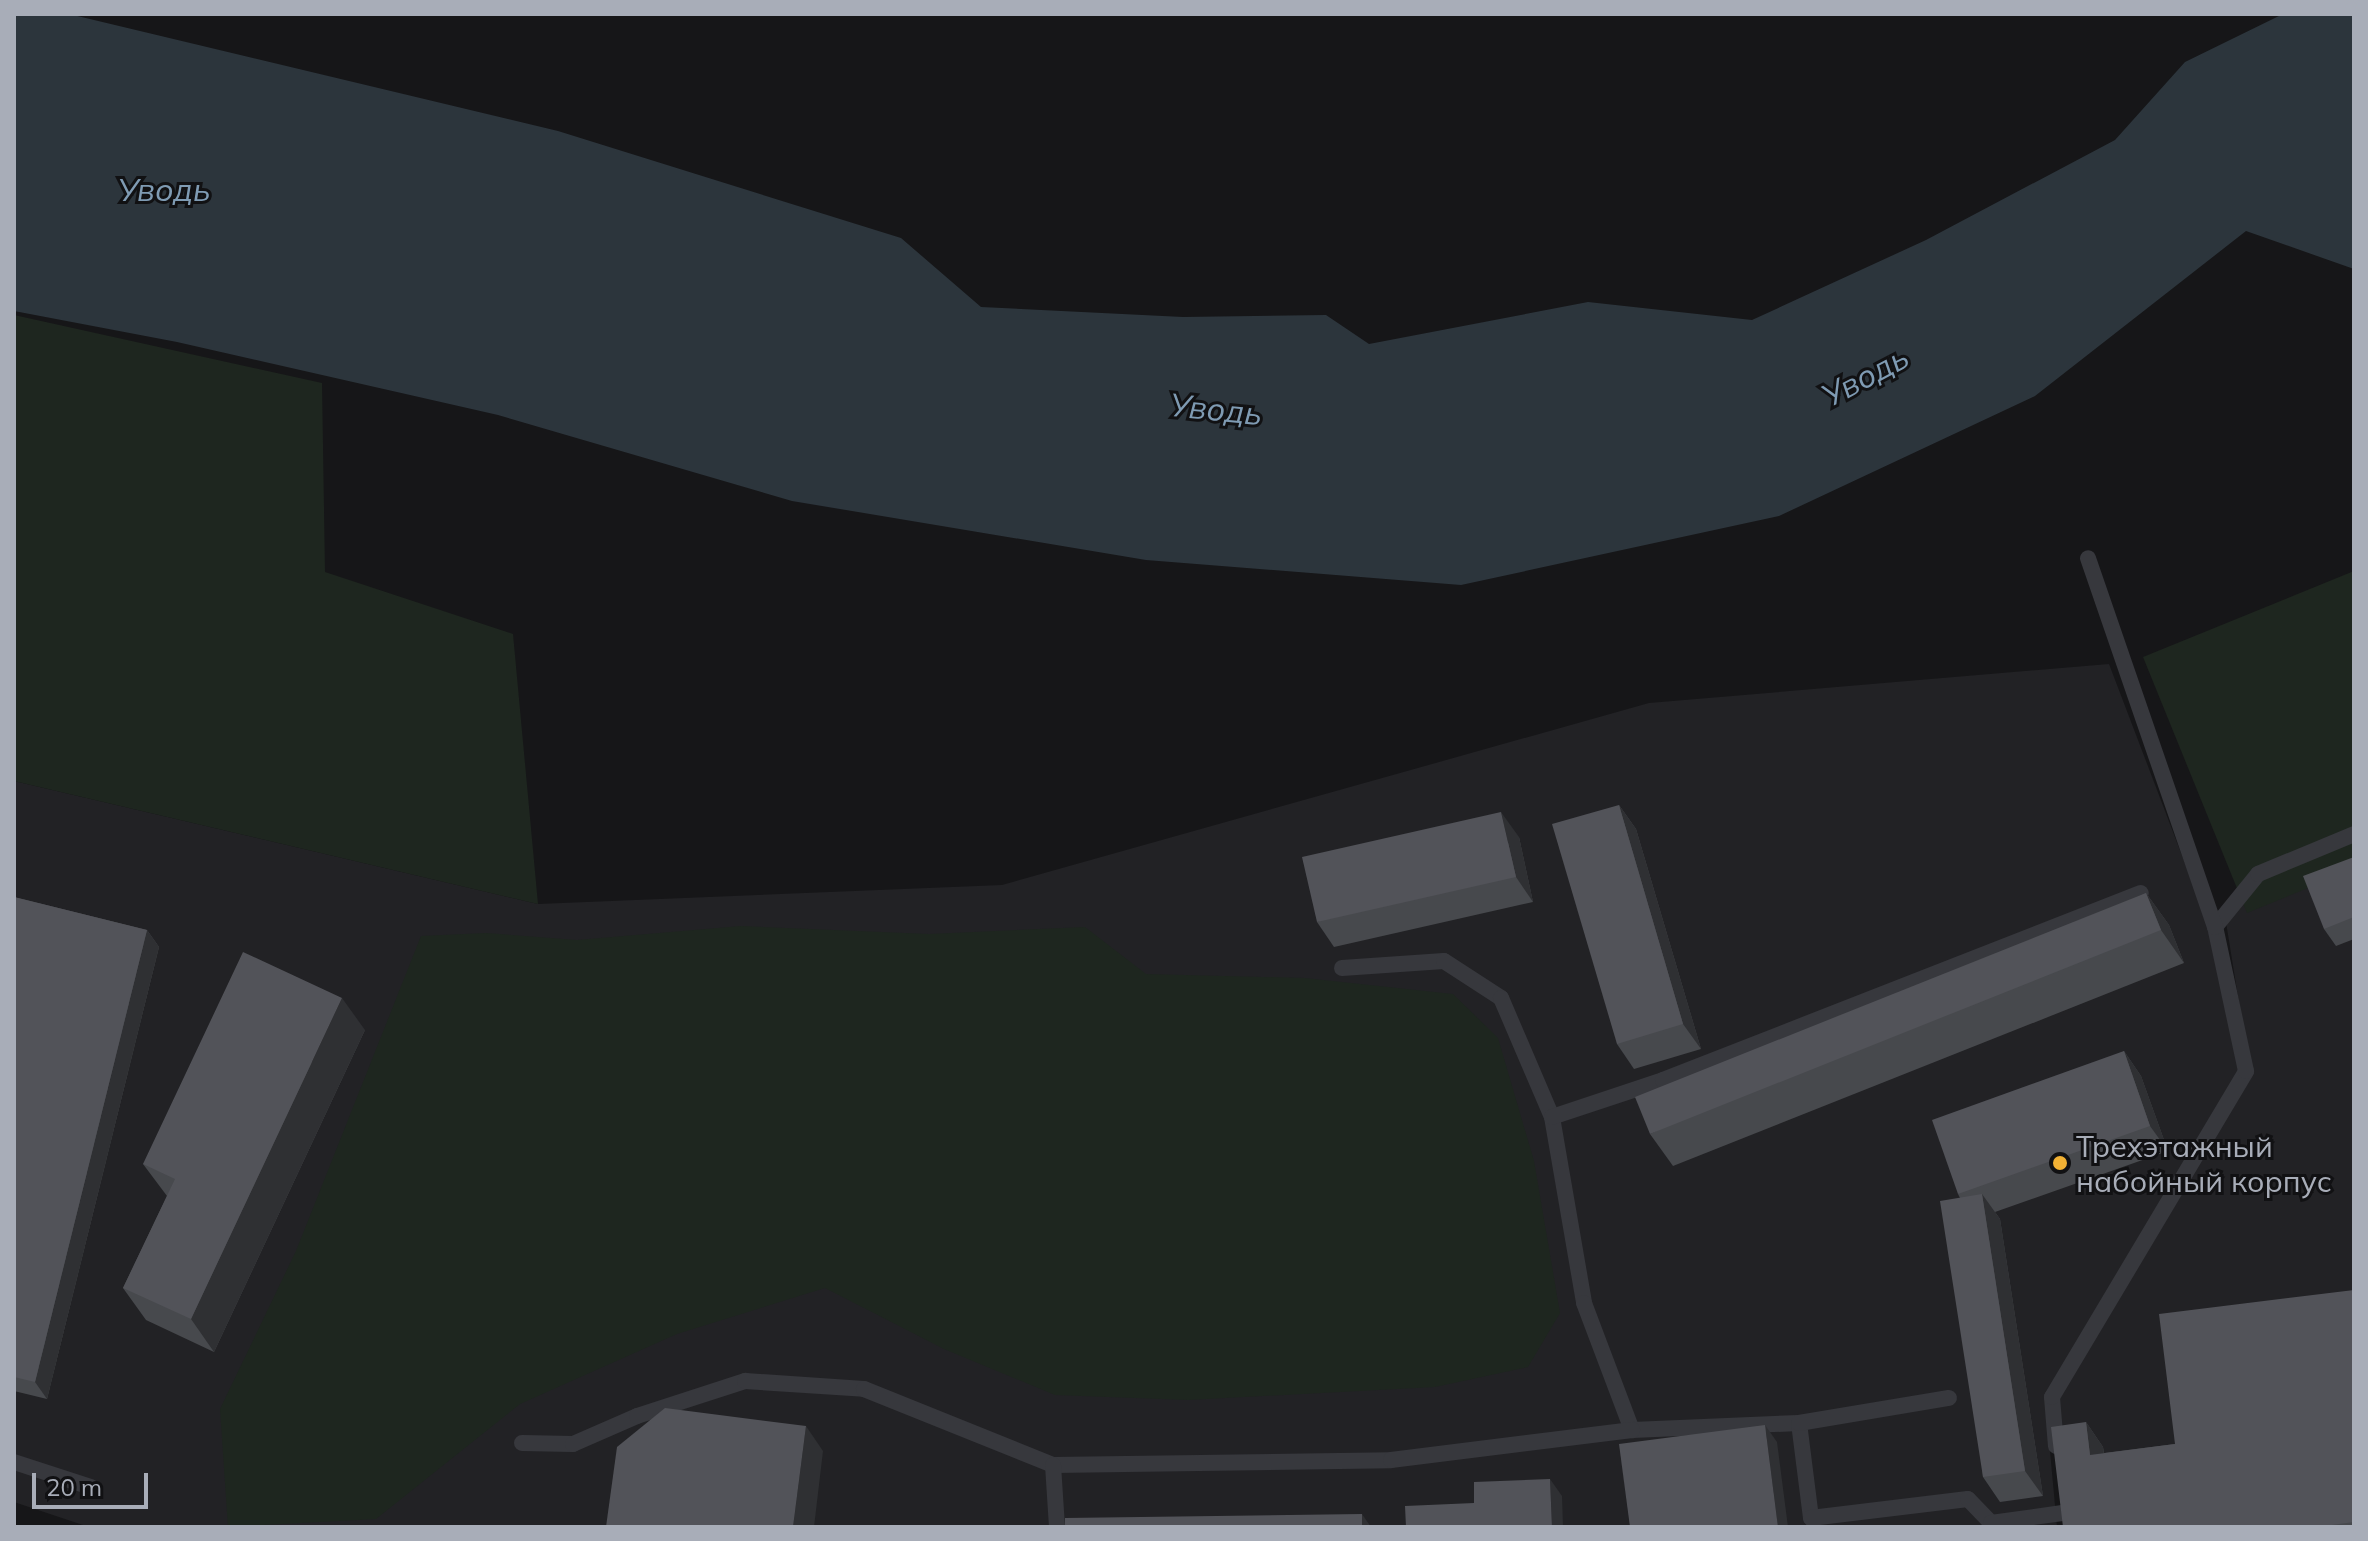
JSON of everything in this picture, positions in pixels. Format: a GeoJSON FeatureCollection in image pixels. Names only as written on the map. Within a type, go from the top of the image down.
{"type":"FeatureCollection","features":[{"type":"Feature","properties":{"kind":"lane"},"geometry":{"type":"LineString","coordinates":[[2058,1470],[2052,1397],[2246,1071],[2215,927],[2088,558]]}},
{"type":"Feature","properties":{"kind":"lane"},"geometry":{"type":"LineString","coordinates":[[2215,927],[2258,874],[2354,834]]}},
{"type":"Feature","properties":{"kind":"lane"},"geometry":{"type":"LineString","coordinates":[[1552,1117],[1663,1080],[2141,893]]}},
{"type":"Feature","properties":{"kind":"lane"},"geometry":{"type":"LineString","coordinates":[[1342,968],[1444,961],[1501,998],[1552,1117],[1584,1303],[1632,1430]]}},
{"type":"Feature","properties":{"kind":"lane"},"geometry":{"type":"LineString","coordinates":[[522,1443],[573,1444],[637,1416],[745,1381],[864,1389],[1053,1465],[1391,1460],[1632,1430],[1799,1423],[1949,1398]]}},
{"type":"Feature","properties":{"kind":"lane"},"geometry":{"type":"LineString","coordinates":[[1799,1423],[1811,1518],[1968,1499],[1991,1523],[2062,1513]]}},
{"type":"Feature","properties":{"kind":"lane"},"geometry":{"type":"LineString","coordinates":[[14,1462],[91,1487]]}},
{"type":"Feature","properties":{"kind":"lane"},"geometry":{"type":"LineString","coordinates":[[1053,1465],[1057,1527]]}},
{"type":"Feature","properties":{"kind":"shaded area"},"geometry":{"type":"Polygon","coordinates":[[[14,315],[322,383],[325,572],[513,634],[538,904],[14,781],[14,315]]]}},
{"type":"Feature","properties":{"kind":"shaded area"},"geometry":{"type":"Polygon","coordinates":[[[2354,571],[2354,869],[2247,913],[2143,657],[2354,571]]]}},
{"type":"Feature","properties":{"kind":"shaded area"},"geometry":{"type":"Polygon","coordinates":[[[2109,664],[2210,929],[2239,1073],[2045,1397],[2057,1527],[89,1527],[14,1502],[14,781],[538,904],[1002,885],[1649,703],[2109,664]]]}},
{"type":"Feature","properties":{"kind":"shaded area"},"geometry":{"type":"Polygon","coordinates":[[[2354,808],[2354,1527],[2070,1527],[2058,1394],[2251,1077],[2225,916],[2354,808]]]}},
{"type":"Feature","properties":{"kind":"shaded area"},"geometry":{"type":"Polygon","coordinates":[[[741,926],[929,934],[1085,927],[1146,974],[1305,978],[1453,994],[1498,1038],[1534,1161],[1560,1313],[1528,1367],[1435,1387],[1188,1400],[1055,1395],[944,1349],[825,1288],[677,1334],[520,1404],[376,1519],[228,1527],[220,1409],[296,1251],[421,936],[486,933],[577,940],[741,926]]]}},
{"type":"Feature","properties":{"kind":"water","name":"Уводь"},"geometry":{"type":"Polygon","coordinates":[[[14,14],[69,14],[558,131],[901,238],[981,307],[1183,317],[1326,315],[1369,344],[1588,302],[1752,320],[1926,240],[2115,140],[2185,62],[2283,14],[2354,14],[2354,269],[2246,231],[2035,396],[1779,516],[1461,585],[1146,560],[792,501],[498,415],[177,342],[14,311],[14,14]]]}},
{"type":"Feature","properties":{"kind":"building"},"geometry":{"type":"Polygon","coordinates":[[[1619,805],[1683,1024],[1617,1044],[1552,824],[1619,805]]]}},
{"type":"Feature","properties":{"kind":"building"},"geometry":{"type":"Polygon","coordinates":[[[1501,812],[1516,877],[1317,922],[1302,857],[1501,812]]]}},
{"type":"Feature","properties":{"kind":"building"},"geometry":{"type":"Polygon","coordinates":[[[2354,857],[2354,917],[2324,929],[2303,876],[2354,857]]]}},
{"type":"Feature","properties":{"kind":"building"},"geometry":{"type":"Polygon","coordinates":[[[2146,893],[2161,930],[1650,1134],[1635,1097],[2146,893]]]}},
{"type":"Feature","properties":{"kind":"building"},"geometry":{"type":"Polygon","coordinates":[[[14,897],[147,930],[35,1382],[14,1377],[14,897]]]}},
{"type":"Feature","properties":{"kind":"building"},"geometry":{"type":"Polygon","coordinates":[[[243,952],[342,998],[191,1319],[123,1288],[175,1179],[143,1164],[243,952]]]}},
{"type":"Feature","properties":{"kind":"building"},"geometry":{"type":"Polygon","coordinates":[[[2124,1051],[2150,1126],[1958,1194],[1932,1120],[2124,1051]]]}},
{"type":"Feature","properties":{"kind":"building"},"geometry":{"type":"Polygon","coordinates":[[[1982,1194],[2025,1471],[1983,1477],[1940,1201],[1982,1194]]]}},
{"type":"Feature","properties":{"kind":"building"},"geometry":{"type":"Polygon","coordinates":[[[2354,1290],[2354,1522],[2317,1527],[2063,1527],[2051,1427],[2086,1422],[2090,1455],[2175,1444],[2159,1314],[2354,1290]]]}},
{"type":"Feature","properties":{"kind":"building"},"geometry":{"type":"Polygon","coordinates":[[[665,1408],[806,1426],[793,1527],[606,1527],[617,1447],[665,1408]]]}},
{"type":"Feature","properties":{"kind":"building"},"geometry":{"type":"Polygon","coordinates":[[[1765,1425],[1778,1527],[1630,1527],[1619,1444],[1765,1425]]]}},
{"type":"Feature","properties":{"kind":"building"},"geometry":{"type":"Polygon","coordinates":[[[1550,1479],[1552,1527],[1406,1527],[1405,1506],[1474,1503],[1474,1482],[1550,1479]]]}},
{"type":"Feature","properties":{"kind":"building"},"geometry":{"type":"Polygon","coordinates":[[[1362,1514],[1362,1527],[1065,1527],[1065,1518],[1362,1514]]]}},
{"type":"Feature","properties":{"kind":"place","name":"Трехэтажный набойный корпус"},"geometry":{"type":"Point","coordinates":[2060,1163]}}]}
